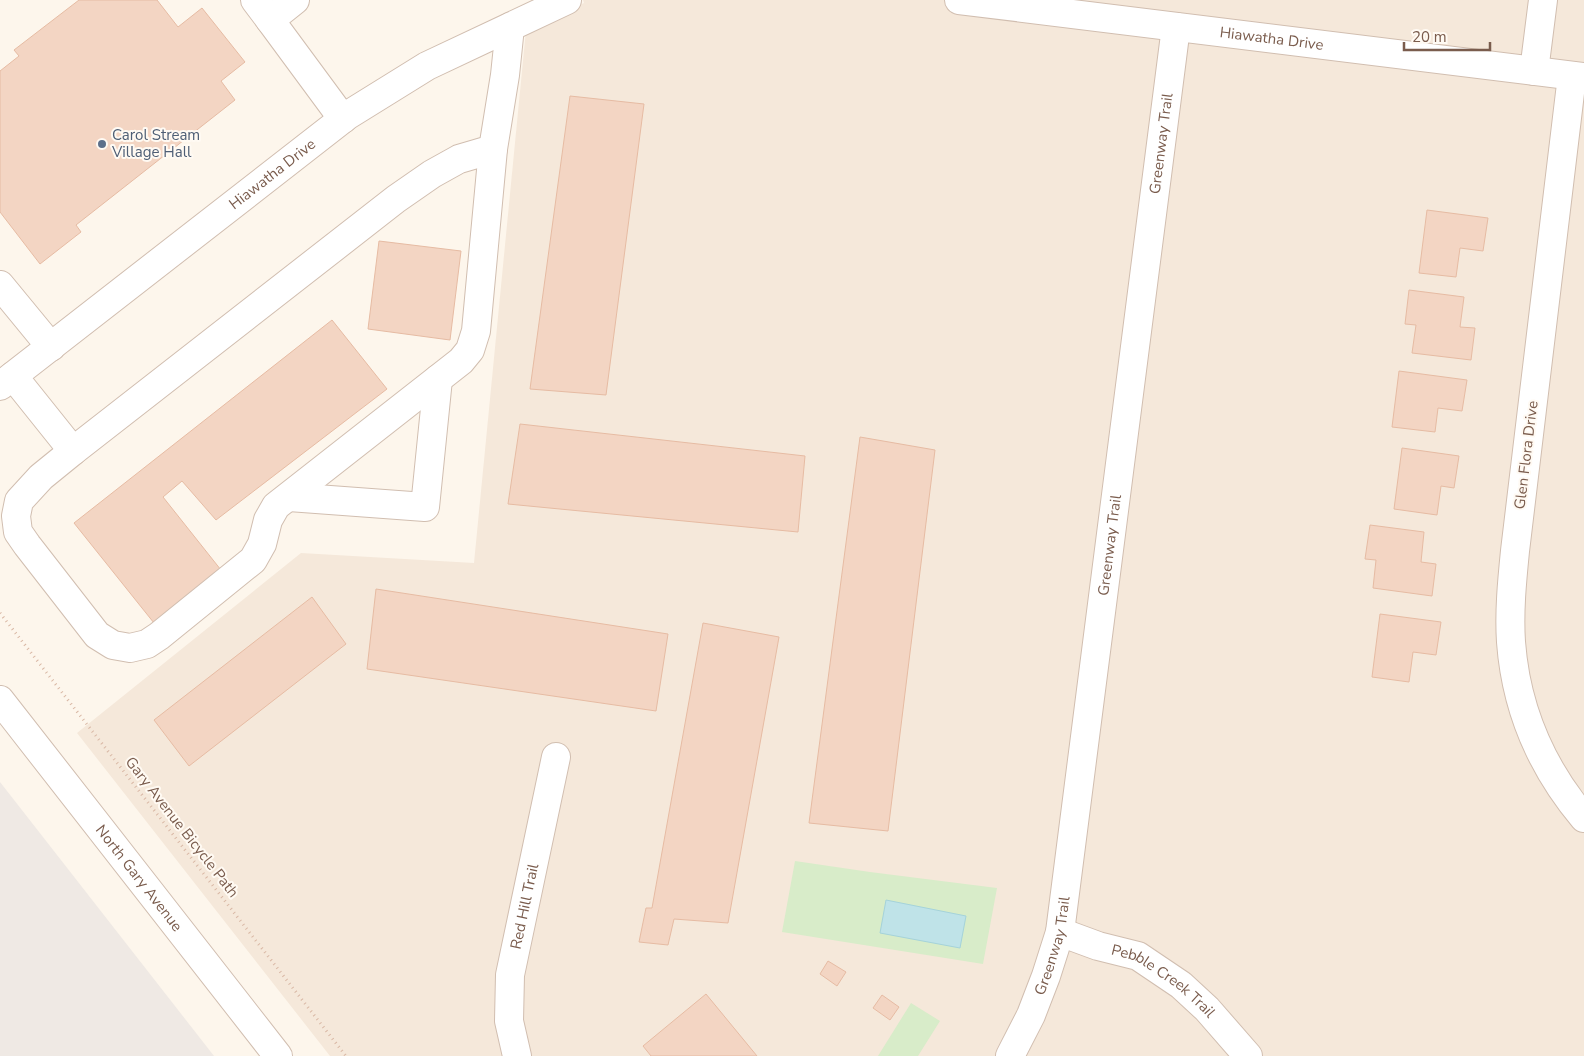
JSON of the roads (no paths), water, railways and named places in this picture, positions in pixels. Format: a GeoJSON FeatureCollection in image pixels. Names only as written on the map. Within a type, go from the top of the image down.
{"type":"FeatureCollection","features":[{"type":"Feature","properties":{"kind":"street"},"geometry":{"type":"LineString","coordinates":[[295,0],[262,10],[343,119]]}},
{"type":"Feature","properties":{"kind":"street","name":"Hiawatha Drive"},"geometry":{"type":"LineString","coordinates":[[7,381],[343,119],[427,66],[568,0]]}},
{"type":"Feature","properties":{"kind":"street","name":"Hiawatha Drive"},"geometry":{"type":"LineString","coordinates":[[958,0],[1016,3],[1176,27],[1578,76]]}},
{"type":"Feature","properties":{"kind":"street"},"geometry":{"type":"LineString","coordinates":[[1534,71],[1542,0]]}},
{"type":"Feature","properties":{"kind":"street","name":"Greenway Trail"},"geometry":{"type":"LineString","coordinates":[[1010,1056],[1031,1015],[1060,932],[1176,27]]}},
{"type":"Feature","properties":{"kind":"street"},"geometry":{"type":"LineString","coordinates":[[493,149],[459,159],[432,174],[396,199],[73,451],[41,477],[19,501],[16,516],[18,532],[97,634],[113,645],[130,648],[147,644],[159,636],[253,560],[262,544],[268,520],[276,506],[438,380],[461,361],[470,350],[476,331],[493,149],[505,75],[510,28]]}},
{"type":"Feature","properties":{"kind":"street","name":"Glen Flora Drive"},"geometry":{"type":"LineString","coordinates":[[1578,76],[1515,551],[1511,591],[1511,641],[1516,683],[1530,729],[1546,766],[1584,818]]}},
{"type":"Feature","properties":{"kind":"street"},"geometry":{"type":"LineString","coordinates":[[0,285],[51,347]]}},
{"type":"Feature","properties":{"kind":"street"},"geometry":{"type":"LineString","coordinates":[[289,497],[425,506],[438,380]]}},
{"type":"Feature","properties":{"kind":"street"},"geometry":{"type":"LineString","coordinates":[[7,381],[73,451]]}},
{"type":"Feature","properties":{"kind":"street","name":"North Gary Avenue"},"geometry":{"type":"LineString","coordinates":[[0,700],[278,1056]]}},
{"type":"Feature","properties":{"kind":"street","name":"Red Hill Trail"},"geometry":{"type":"LineString","coordinates":[[517,1056],[509,1021],[510,975],[556,757]]}},
{"type":"Feature","properties":{"kind":"street","name":"Pebble Creek Trail"},"geometry":{"type":"LineString","coordinates":[[1060,932],[1098,946],[1138,956],[1181,985],[1207,1009],[1248,1056]]}},
{"type":"Feature","properties":{"kind":"water"},"geometry":{"type":"Polygon","coordinates":[[[886,900],[966,916],[960,948],[880,933],[886,900]]]}},
{"type":"Feature","properties":{"kind":"place","name":"Carol Stream Village Hall"},"geometry":{"type":"Point","coordinates":[102,144]}}]}
